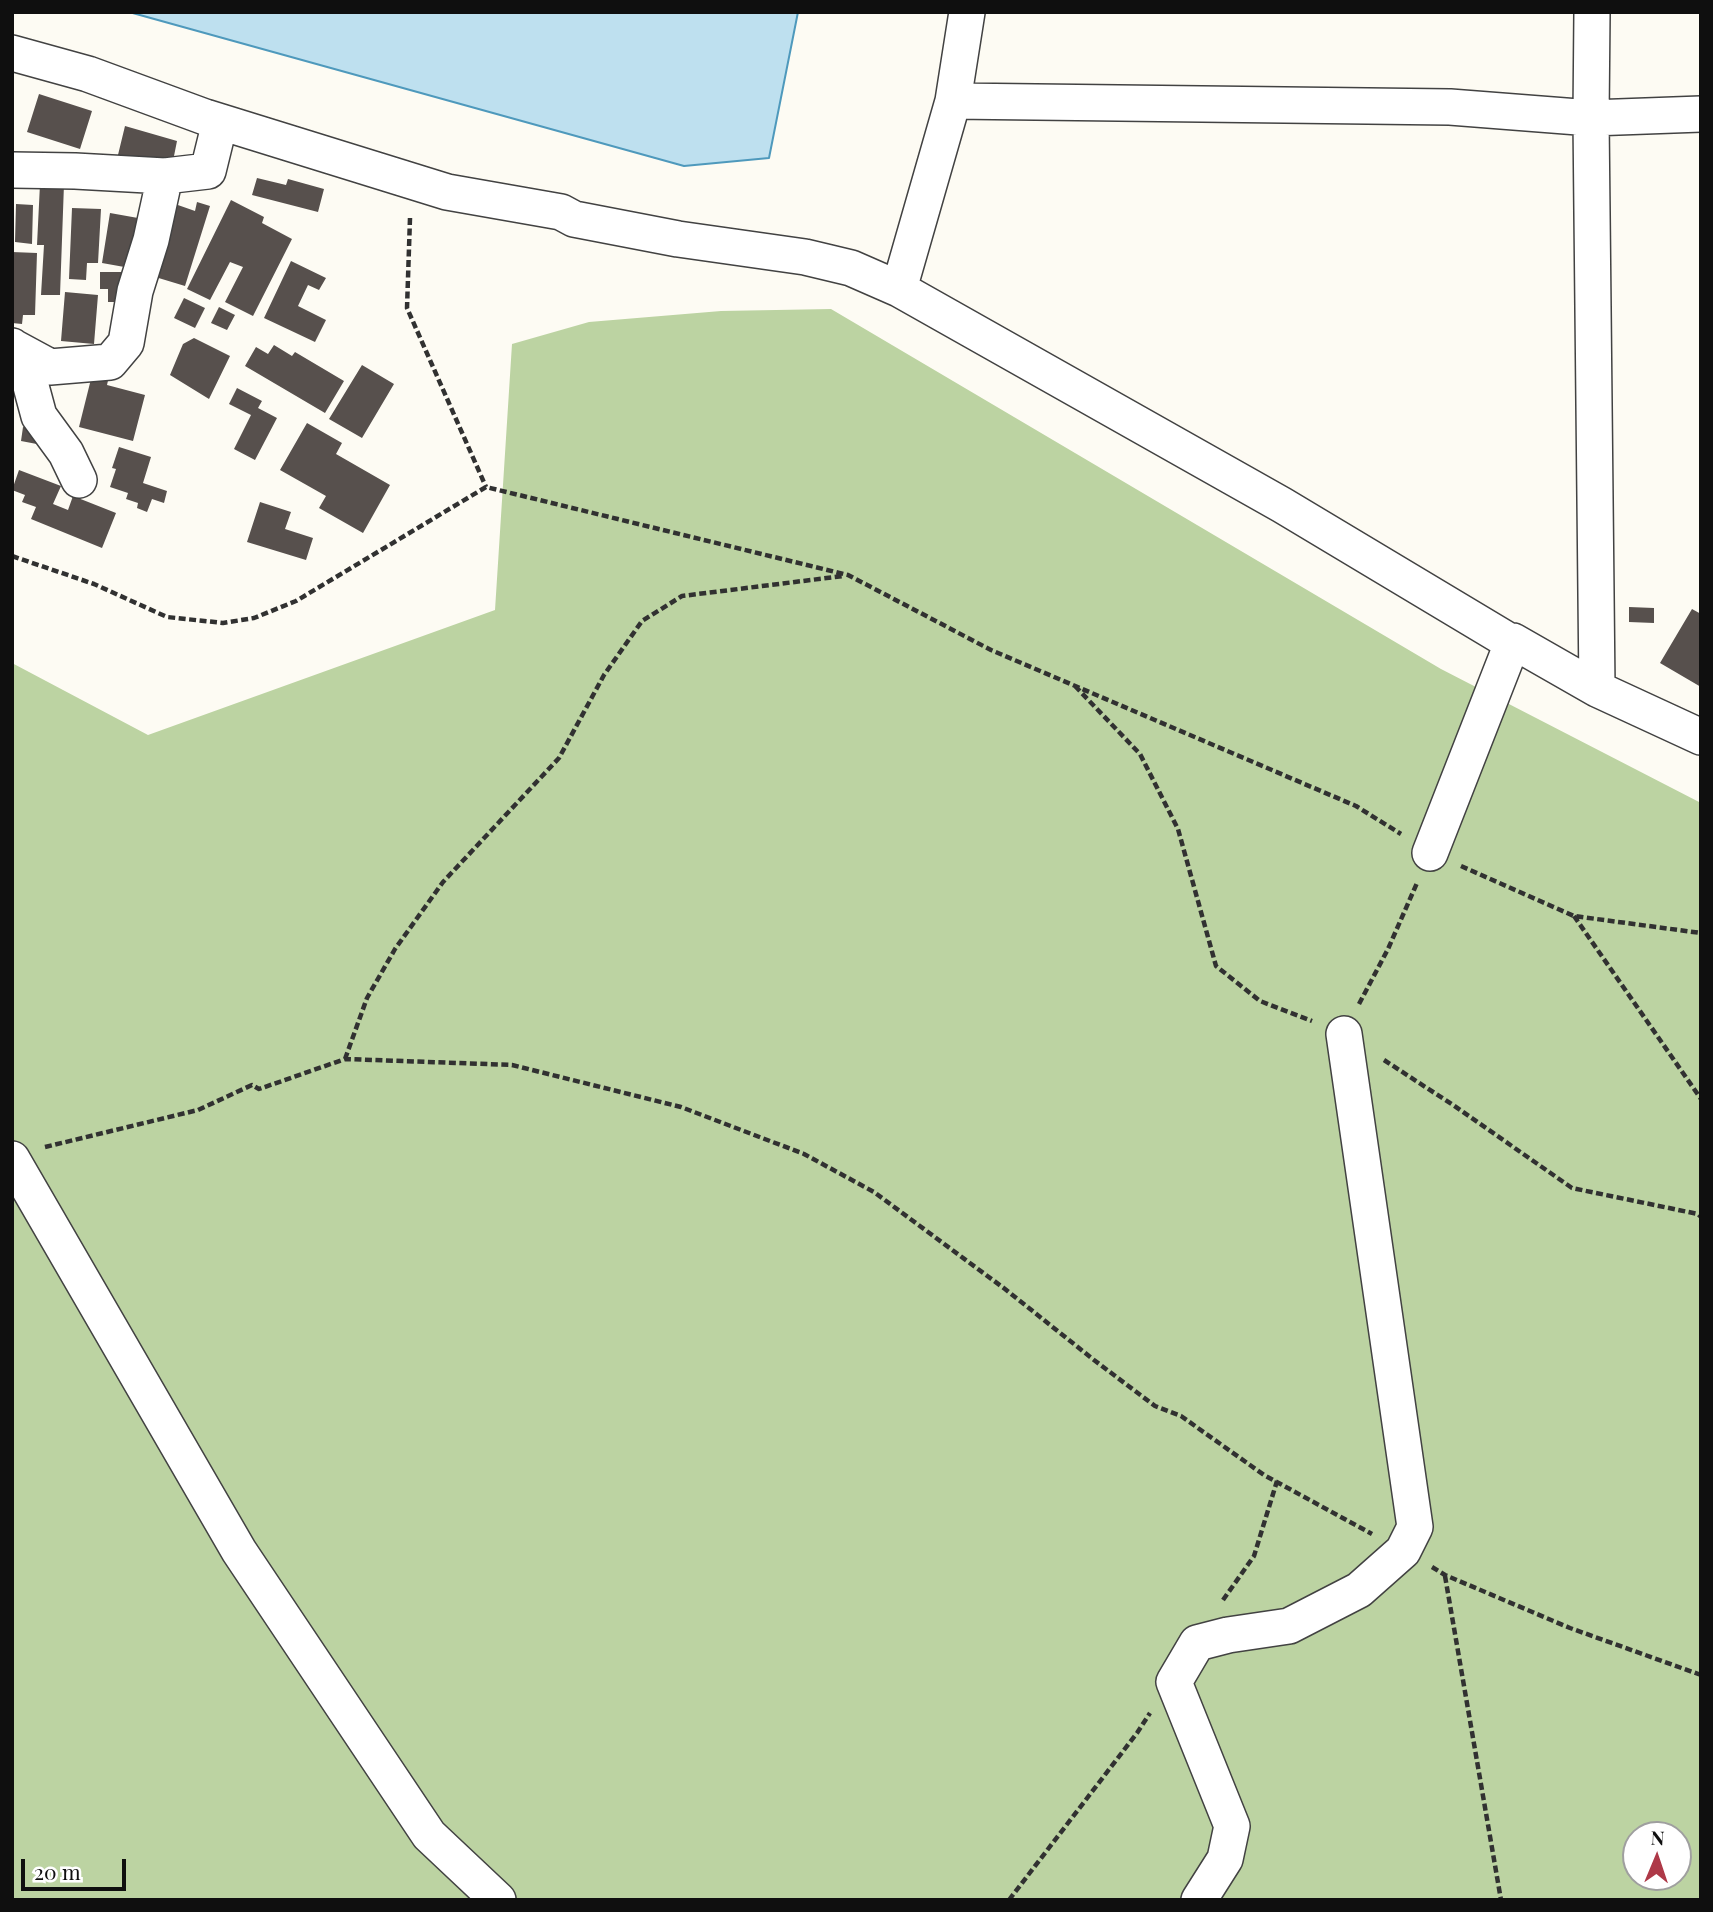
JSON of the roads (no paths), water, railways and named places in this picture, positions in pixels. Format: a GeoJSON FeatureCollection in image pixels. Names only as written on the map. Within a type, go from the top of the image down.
{"type":"FeatureCollection","features":[{"type":"Feature","properties":{"kind":"street"},"geometry":{"type":"LineString","coordinates":[[899,289],[953,101],[967,12]]}},
{"type":"Feature","properties":{"kind":"street"},"geometry":{"type":"LineString","coordinates":[[1592,12],[1597,689]]}},
{"type":"Feature","properties":{"kind":"street"},"geometry":{"type":"LineString","coordinates":[[12,53],[88,74],[220,122],[447,192],[561,212],[574,219],[678,239],[805,257],[851,268],[899,289],[1282,505],[1509,641],[1597,689],[1701,737]]}},
{"type":"Feature","properties":{"kind":"street"},"geometry":{"type":"LineString","coordinates":[[953,101],[1450,107],[1591,118],[1701,114]]}},
{"type":"Feature","properties":{"kind":"street"},"geometry":{"type":"LineString","coordinates":[[12,170],[165,176],[208,171],[220,122]]}},
{"type":"Feature","properties":{"kind":"street"},"geometry":{"type":"LineString","coordinates":[[13,347],[50,367],[110,362],[126,343],[135,291],[151,240],[165,176]]}},
{"type":"Feature","properties":{"kind":"street"},"geometry":{"type":"LineString","coordinates":[[13,347],[25,364],[39,415],[66,453],[79,480]]}},
{"type":"Feature","properties":{"kind":"street"},"geometry":{"type":"LineString","coordinates":[[1430,853],[1513,641]]}},
{"type":"Feature","properties":{"kind":"street"},"geometry":{"type":"LineString","coordinates":[[1199,1900],[1225,1859],[1232,1826],[1174,1682],[1197,1643],[1228,1635],[1289,1626],[1359,1590],[1403,1551],[1415,1527],[1343,1034]]}},
{"type":"Feature","properties":{"kind":"street"},"geometry":{"type":"LineString","coordinates":[[26,1154],[239,1551],[429,1835],[498,1900]]}},
{"type":"Feature","properties":{"kind":"water"},"geometry":{"type":"Polygon","coordinates":[[[129,12],[798,12],[769,158],[684,166],[129,12]]]}}]}
